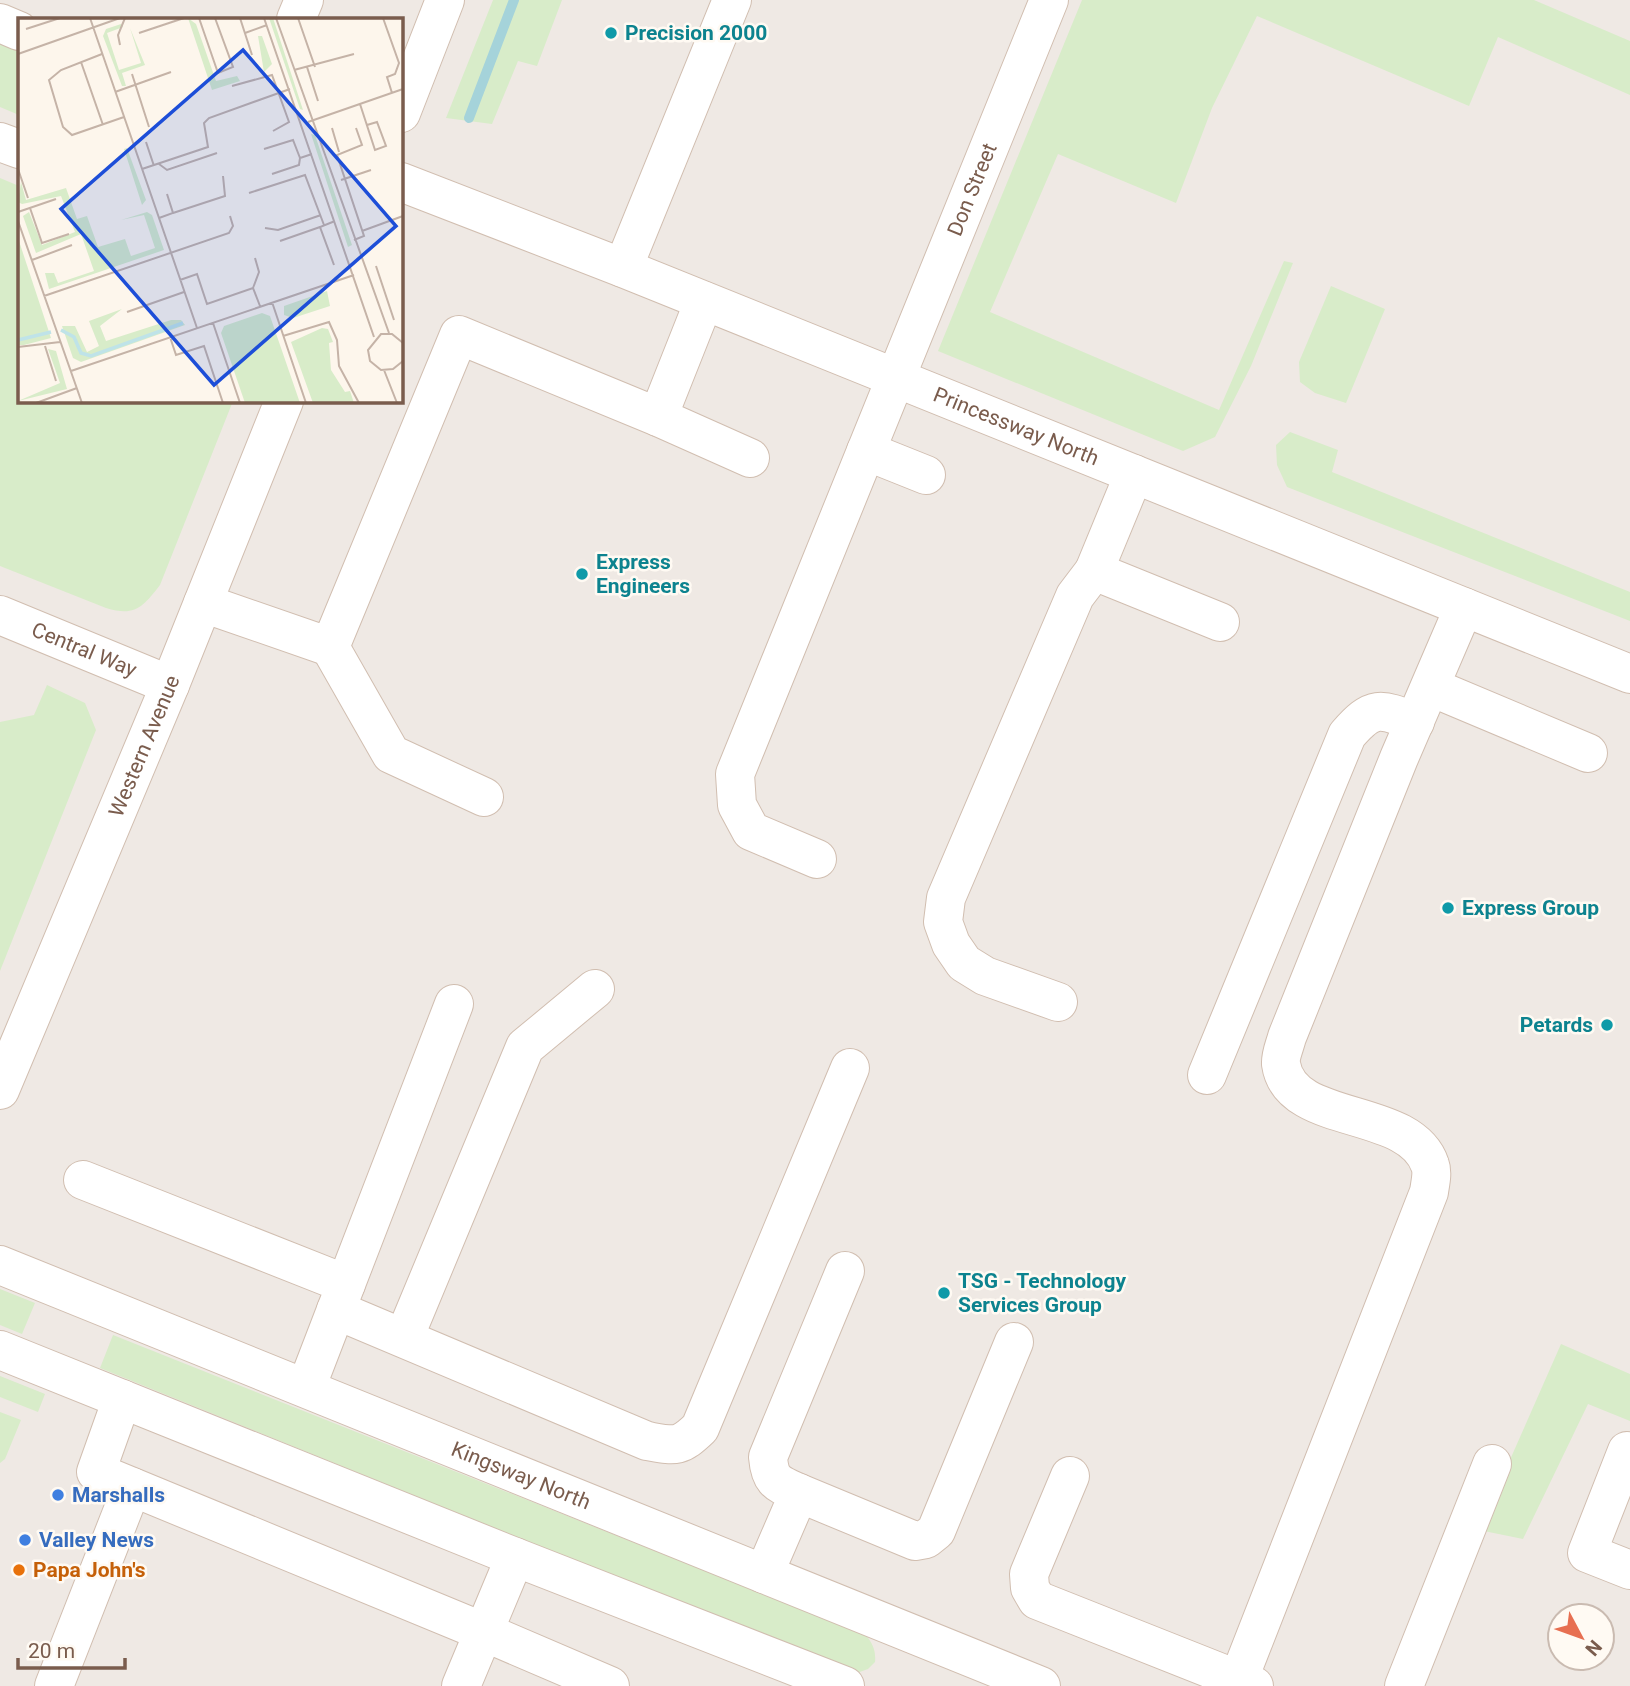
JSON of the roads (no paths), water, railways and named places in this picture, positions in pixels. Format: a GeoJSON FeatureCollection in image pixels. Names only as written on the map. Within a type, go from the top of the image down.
{"type":"FeatureCollection","features":[{"type":"Feature","properties":{"kind":"street"},"geometry":{"type":"LineString","coordinates":[[296,18],[304,0]]}},
{"type":"Feature","properties":{"kind":"street"},"geometry":{"type":"LineString","coordinates":[[402,110],[445,0]]}},
{"type":"Feature","properties":{"kind":"street"},"geometry":{"type":"LineString","coordinates":[[624,268],[732,0]]}},
{"type":"Feature","properties":{"kind":"street","name":"Don Street"},"geometry":{"type":"LineString","coordinates":[[817,859],[751,831],[737,804],[735,774],[1049,0]]}},
{"type":"Feature","properties":{"kind":"street"},"geometry":{"type":"LineString","coordinates":[[0,23],[18,31]]}},
{"type":"Feature","properties":{"kind":"street"},"geometry":{"type":"LineString","coordinates":[[0,142],[18,149]]}},
{"type":"Feature","properties":{"kind":"street","name":"Princessway North"},"geometry":{"type":"LineString","coordinates":[[402,182],[624,268],[1630,674]]}},
{"type":"Feature","properties":{"kind":"street"},"geometry":{"type":"LineString","coordinates":[[658,417],[704,301]]}},
{"type":"Feature","properties":{"kind":"street"},"geometry":{"type":"LineString","coordinates":[[330,647],[459,335],[750,458]]}},
{"type":"Feature","properties":{"kind":"street","name":"Western Avenue"},"geometry":{"type":"LineString","coordinates":[[0,1090],[170,685],[284,402]]}},
{"type":"Feature","properties":{"kind":"street"},"geometry":{"type":"LineString","coordinates":[[866,451],[926,475]]}},
{"type":"Feature","properties":{"kind":"street"},"geometry":{"type":"LineString","coordinates":[[1058,1002],[985,976],[964,963],[951,943],[943,922],[946,898],[1074,596],[1094,572],[1134,474]]}},
{"type":"Feature","properties":{"kind":"street"},"geometry":{"type":"LineString","coordinates":[[1094,572],[1220,622]]}},
{"type":"Feature","properties":{"kind":"street"},"geometry":{"type":"LineString","coordinates":[[203,603],[330,647],[391,754],[484,797]]}},
{"type":"Feature","properties":{"kind":"street"},"geometry":{"type":"LineString","coordinates":[[1070,1476],[1029,1574],[1030,1588],[1037,1600],[1243,1684],[1429,1192],[1432,1168],[1422,1149],[1400,1132],[1309,1101],[1286,1081],[1281,1061],[1287,1037],[1464,607]]}},
{"type":"Feature","properties":{"kind":"street","name":"Central Way"},"geometry":{"type":"LineString","coordinates":[[0,615],[170,685]]}},
{"type":"Feature","properties":{"kind":"street"},"geometry":{"type":"LineString","coordinates":[[1430,687],[1588,753]]}},
{"type":"Feature","properties":{"kind":"street"},"geometry":{"type":"LineString","coordinates":[[1206,1075],[1347,735],[1361,719],[1375,712],[1390,712],[1415,722]]}},
{"type":"Feature","properties":{"kind":"street"},"geometry":{"type":"LineString","coordinates":[[404,1338],[525,1046],[595,989]]}},
{"type":"Feature","properties":{"kind":"street"},"geometry":{"type":"LineString","coordinates":[[306,1388],[454,1004]]}},
{"type":"Feature","properties":{"kind":"street"},"geometry":{"type":"LineString","coordinates":[[83,1180],[341,1297],[404,1338],[647,1441],[670,1445],[686,1441],[700,1428],[850,1068]]}},
{"type":"Feature","properties":{"kind":"street","name":"Kingsway North"},"geometry":{"type":"LineString","coordinates":[[0,1265],[764,1574],[968,1672],[1041,1686]]}},
{"type":"Feature","properties":{"kind":"street"},"geometry":{"type":"LineString","coordinates":[[845,1271],[768,1457],[769,1473],[778,1483],[799,1493],[915,1541],[926,1539],[936,1531],[1014,1342]]}},
{"type":"Feature","properties":{"kind":"street"},"geometry":{"type":"LineString","coordinates":[[0,1350],[514,1557],[845,1686]]}},
{"type":"Feature","properties":{"kind":"street"},"geometry":{"type":"LineString","coordinates":[[122,1399],[96,1472],[610,1686]]}},
{"type":"Feature","properties":{"kind":"street"},"geometry":{"type":"LineString","coordinates":[[1630,1452],[1628,1451],[1587,1553],[1630,1570]]}},
{"type":"Feature","properties":{"kind":"street"},"geometry":{"type":"LineString","coordinates":[[1404,1686],[1492,1464]]}},
{"type":"Feature","properties":{"kind":"street"},"geometry":{"type":"LineString","coordinates":[[54,1686],[132,1487]]}},
{"type":"Feature","properties":{"kind":"street"},"geometry":{"type":"LineString","coordinates":[[764,1574],[799,1493]]}},
{"type":"Feature","properties":{"kind":"street"},"geometry":{"type":"LineString","coordinates":[[461,1686],[514,1557]]}},
{"type":"Feature","properties":{"kind":"waterway"},"geometry":{"type":"LineString","coordinates":[[469,118],[514,0]]}},
{"type":"Feature","properties":{"kind":"place","name":"Precision 2000"},"geometry":{"type":"Point","coordinates":[611,33]}},
{"type":"Feature","properties":{"kind":"place","name":"Express Engineers"},"geometry":{"type":"Point","coordinates":[582,574]}},
{"type":"Feature","properties":{"kind":"place","name":"Express Group"},"geometry":{"type":"Point","coordinates":[1448,908]}},
{"type":"Feature","properties":{"kind":"place","name":"Petards"},"geometry":{"type":"Point","coordinates":[1607,1025]}},
{"type":"Feature","properties":{"kind":"place","name":"TSG - Technology Services Group"},"geometry":{"type":"Point","coordinates":[944,1293]}},
{"type":"Feature","properties":{"kind":"place","name":"Marshalls"},"geometry":{"type":"Point","coordinates":[58,1495]}},
{"type":"Feature","properties":{"kind":"place","name":"Valley News"},"geometry":{"type":"Point","coordinates":[25,1540]}},
{"type":"Feature","properties":{"kind":"place","name":"Papa John's"},"geometry":{"type":"Point","coordinates":[19,1570]}}]}
